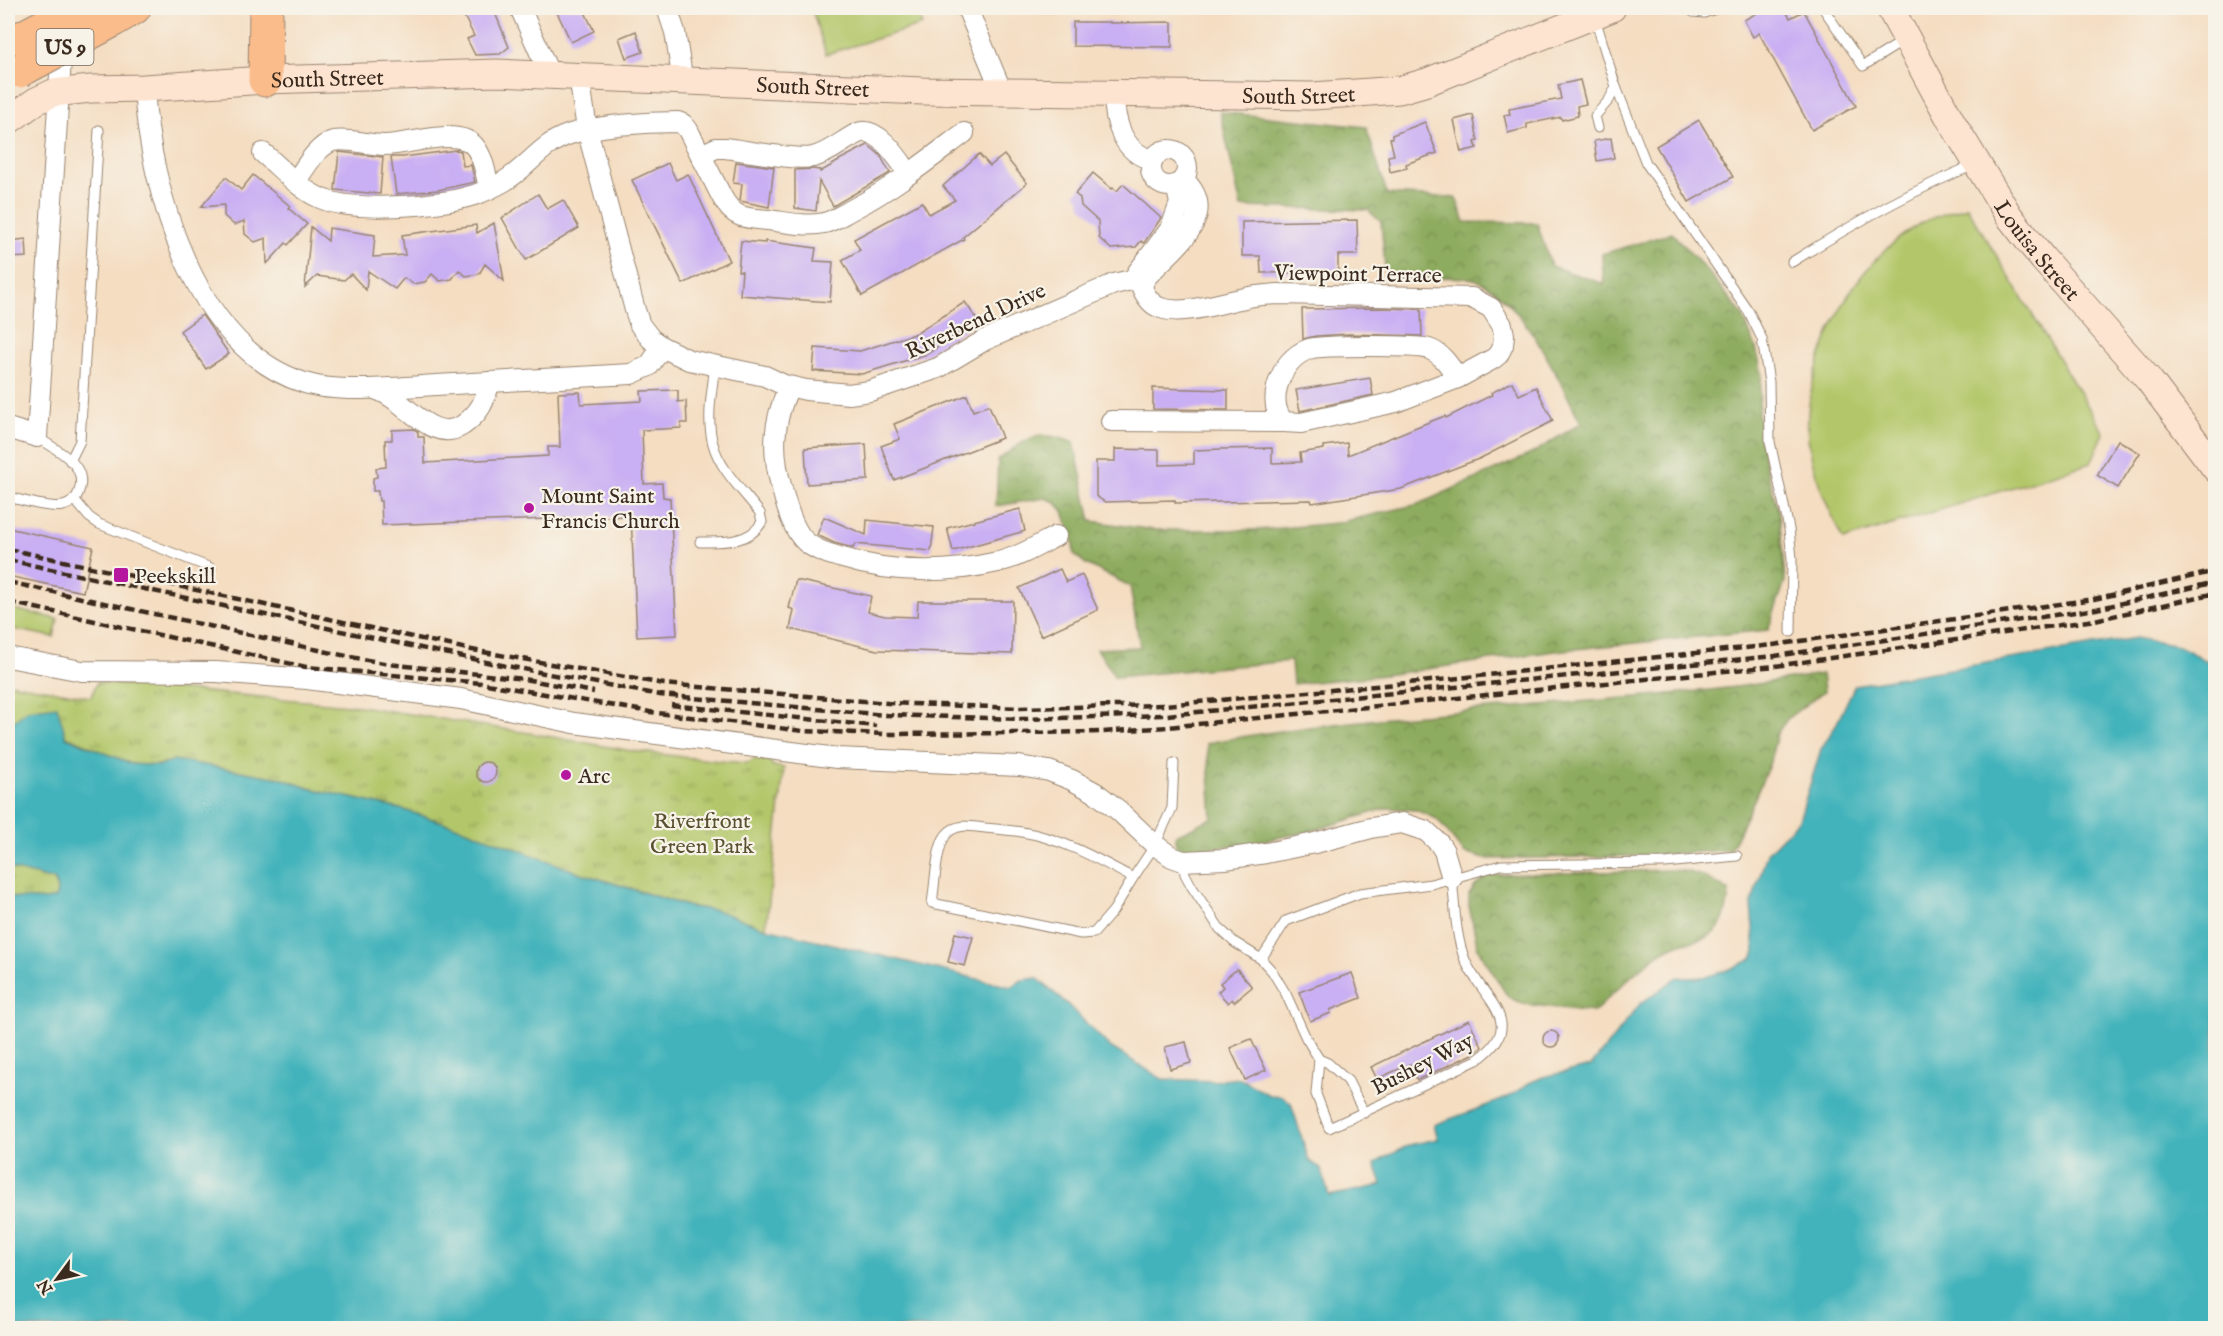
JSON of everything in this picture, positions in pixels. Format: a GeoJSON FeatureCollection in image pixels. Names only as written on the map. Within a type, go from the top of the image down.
{"type":"FeatureCollection","features":[{"type":"Feature","properties":{"kind":"highway"},"geometry":{"type":"LineString","coordinates":[[14,47],[77,8]]}},
{"type":"Feature","properties":{"kind":"highway"},"geometry":{"type":"LineString","coordinates":[[265,80],[266,8]]}},
{"type":"Feature","properties":{"kind":"highway","name":"US 9"},"geometry":{"type":"LineString","coordinates":[[14,47],[122,15]]}},
{"type":"Feature","properties":{"kind":"street"},"geometry":{"type":"LineString","coordinates":[[8,428],[37,437],[64,8]]}},
{"type":"Feature","properties":{"kind":"street"},"geometry":{"type":"LineString","coordinates":[[520,8],[550,75]]}},
{"type":"Feature","properties":{"kind":"street"},"geometry":{"type":"LineString","coordinates":[[667,8],[675,32],[683,82]]}},
{"type":"Feature","properties":{"kind":"street"},"geometry":{"type":"LineString","coordinates":[[967,8],[1002,92]]}},
{"type":"Feature","properties":{"kind":"street","name":"Louisa Street"},"geometry":{"type":"LineString","coordinates":[[1890,8],[1977,164],[2016,225],[2149,380],[2216,469]]}},
{"type":"Feature","properties":{"kind":"street","name":"South Street"},"geometry":{"type":"LineString","coordinates":[[8,121],[44,97],[58,92],[91,88],[144,88],[265,80],[442,73],[1002,92],[1313,96],[1400,90],[1427,82],[1604,12]]}},
{"type":"Feature","properties":{"kind":"street","name":"Riverbend Drive"},"geometry":{"type":"LineString","coordinates":[[579,76],[587,129],[635,310],[646,333],[662,347],[689,360],[765,376],[789,387],[806,390],[849,394],[870,391],[938,368],[985,340],[1114,284],[1138,280]]}},
{"type":"Feature","properties":{"kind":"street"},"geometry":{"type":"LineString","coordinates":[[144,88],[147,124],[172,227],[189,268],[220,320],[246,349],[274,371],[306,384],[371,389],[631,374],[649,366],[662,347]]}},
{"type":"Feature","properties":{"kind":"street"},"geometry":{"type":"LineString","coordinates":[[1113,93],[1117,126],[1122,136],[1136,152],[1144,158],[1153,160]]}},
{"type":"Feature","properties":{"kind":"street"},"geometry":{"type":"LineString","coordinates":[[263,153],[321,199],[374,207],[412,205],[475,195],[489,189],[515,174],[558,139],[587,129],[678,122],[688,130],[728,207],[735,214],[746,218],[822,224],[872,199],[964,133]]}},
{"type":"Feature","properties":{"kind":"street"},"geometry":{"type":"LineString","coordinates":[[701,155],[716,148],[725,148],[811,158],[858,134],[867,132],[874,134],[891,150],[909,174]]}},
{"type":"Feature","properties":{"kind":"street"},"geometry":{"type":"LineString","coordinates":[[296,181],[322,148],[334,141],[384,145],[453,138],[467,140],[475,147],[481,158],[489,189]]}},
{"type":"Feature","properties":{"kind":"street"},"geometry":{"type":"LineString","coordinates":[[1138,280],[1171,228],[1180,203],[1180,182],[1186,171],[1185,162],[1176,152],[1163,151],[1153,160],[1151,167],[1155,180],[1168,186],[1180,182]]}},
{"type":"Feature","properties":{"kind":"street","name":"Viewpoint Terrace"},"geometry":{"type":"LineString","coordinates":[[1111,422],[1301,423],[1396,402],[1458,378],[1493,360],[1503,345],[1504,335],[1498,315],[1482,302],[1472,298],[1278,294],[1174,310],[1161,308],[1149,300],[1138,280]]}},
{"type":"Feature","properties":{"kind":"street"},"geometry":{"type":"LineString","coordinates":[[1284,422],[1279,414],[1276,401],[1278,385],[1285,367],[1307,350],[1376,346],[1424,348],[1442,357],[1458,378]]}},
{"type":"Feature","properties":{"kind":"street"},"geometry":{"type":"LineString","coordinates":[[371,389],[387,393],[433,428],[445,430],[461,426],[477,413],[483,405],[490,382]]}},
{"type":"Feature","properties":{"kind":"street"},"geometry":{"type":"LineString","coordinates":[[789,387],[775,428],[777,468],[790,514],[800,535],[809,544],[836,556],[868,564],[930,570],[998,562],[1020,555],[1056,536]]}},
{"type":"Feature","properties":{"kind":"street"},"geometry":{"type":"LineString","coordinates":[[8,657],[82,671],[216,672],[307,679],[461,699],[574,723],[837,758],[1019,766],[1049,771],[1072,780],[1096,794],[1118,810],[1155,845],[1172,857],[1183,861],[1225,859],[1266,853],[1402,823],[1426,831],[1439,843],[1444,851],[1452,878]]}},
{"type":"Feature","properties":{"kind":"lane"},"geometry":{"type":"LineString","coordinates":[[1688,8],[1693,12],[1704,13],[1718,8]]}},
{"type":"Feature","properties":{"kind":"lane"},"geometry":{"type":"LineString","coordinates":[[1823,8],[1863,66],[1907,39]]}},
{"type":"Feature","properties":{"kind":"lane"},"geometry":{"type":"LineString","coordinates":[[1604,12],[1616,87],[1646,163],[1749,312],[1762,339],[1769,382],[1770,442],[1789,529],[1792,559],[1791,632]]}},
{"type":"Feature","properties":{"kind":"lane"},"geometry":{"type":"LineString","coordinates":[[1598,128],[1595,116],[1609,100],[1616,87]]}},
{"type":"Feature","properties":{"kind":"lane"},"geometry":{"type":"LineString","coordinates":[[70,461],[80,441],[99,130]]}},
{"type":"Feature","properties":{"kind":"lane"},"geometry":{"type":"LineString","coordinates":[[1792,262],[1871,214],[1915,191],[1977,164]]}},
{"type":"Feature","properties":{"kind":"lane"},"geometry":{"type":"LineString","coordinates":[[700,542],[729,542],[742,538],[759,527],[762,522],[760,513],[727,472],[713,444],[711,406],[716,365]]}},
{"type":"Feature","properties":{"kind":"lane"},"geometry":{"type":"LineString","coordinates":[[8,497],[57,506],[69,504],[80,490],[81,478],[77,468],[37,437]]}},
{"type":"Feature","properties":{"kind":"lane"},"geometry":{"type":"LineString","coordinates":[[74,499],[89,517],[99,524],[211,568]]}},
{"type":"Feature","properties":{"kind":"lane"},"geometry":{"type":"LineString","coordinates":[[1133,878],[1088,855],[1048,839],[1023,832],[966,826],[953,829],[946,835],[941,845],[932,903],[1081,934],[1094,933],[1113,911],[1155,845],[1172,808],[1174,763]]}},
{"type":"Feature","properties":{"kind":"lane"},"geometry":{"type":"LineString","coordinates":[[1261,959],[1286,921],[1360,893],[1431,884],[1501,866],[1665,863],[1737,856]]}},
{"type":"Feature","properties":{"kind":"lane","name":"Bushey Way"},"geometry":{"type":"LineString","coordinates":[[1183,861],[1185,874],[1220,929],[1234,942],[1261,959],[1272,971],[1319,1059],[1328,1063],[1348,1081],[1364,1113]]}},
{"type":"Feature","properties":{"kind":"lane","name":"Bushey Way"},"geometry":{"type":"LineString","coordinates":[[1319,1059],[1316,1094],[1329,1128],[1477,1060],[1495,1045],[1502,1032],[1502,1018],[1465,960],[1456,923],[1452,878]]}},
{"type":"Feature","properties":{"kind":"green space"},"geometry":{"type":"Polygon","coordinates":[[[831,8],[916,8],[922,25],[826,54],[813,13],[831,8]]]}},
{"type":"Feature","properties":{"kind":"green space"},"geometry":{"type":"Polygon","coordinates":[[[1220,112],[1366,127],[1387,194],[1456,198],[1465,222],[1537,223],[1551,266],[1604,284],[1602,254],[1672,233],[1709,273],[1742,314],[1756,348],[1762,373],[1758,415],[1766,467],[1779,513],[1785,581],[1768,630],[1555,651],[1377,676],[1293,684],[1291,661],[1115,677],[1097,649],[1140,647],[1130,586],[1086,564],[1074,554],[1073,542],[1063,511],[1055,502],[1045,498],[996,506],[998,460],[1025,441],[1051,436],[1074,443],[1091,521],[1154,530],[1258,530],[1337,523],[1419,504],[1533,453],[1581,423],[1551,364],[1525,323],[1494,291],[1471,278],[1386,278],[1381,222],[1368,210],[1241,207],[1220,112]]]}},
{"type":"Feature","properties":{"kind":"green space"},"geometry":{"type":"Polygon","coordinates":[[[1967,207],[2104,433],[2091,463],[1843,540],[1817,477],[1808,437],[1809,401],[1825,344],[1849,294],[1879,257],[1897,240],[1922,223],[1967,207]]]}},
{"type":"Feature","properties":{"kind":"green space"},"geometry":{"type":"Polygon","coordinates":[[[8,608],[58,619],[54,637],[8,628],[8,608]]]}},
{"type":"Feature","properties":{"kind":"green space"},"geometry":{"type":"Polygon","coordinates":[[[1822,674],[1824,691],[1788,718],[1777,733],[1770,762],[1730,850],[1635,856],[1485,859],[1464,853],[1437,819],[1416,810],[1387,808],[1312,831],[1246,844],[1191,850],[1176,847],[1176,835],[1212,818],[1207,743],[1336,724],[1662,695],[1822,674]]]}},
{"type":"Feature","properties":{"kind":"green space","name":"Riverfront Green Park"},"geometry":{"type":"Polygon","coordinates":[[[97,682],[359,706],[632,751],[748,763],[754,759],[769,760],[773,766],[784,768],[766,928],[715,910],[691,907],[577,872],[464,829],[404,810],[308,788],[280,778],[174,760],[160,765],[133,764],[68,737],[8,727],[8,683],[91,697],[97,682]]]}},
{"type":"Feature","properties":{"kind":"green space"},"geometry":{"type":"Polygon","coordinates":[[[8,868],[55,880],[56,898],[46,900],[8,897],[8,868]]]}},
{"type":"Feature","properties":{"kind":"green space"},"geometry":{"type":"Polygon","coordinates":[[[1670,870],[1701,876],[1729,891],[1726,910],[1719,927],[1709,936],[1663,951],[1632,976],[1594,1012],[1523,1004],[1508,997],[1478,949],[1469,906],[1469,895],[1476,885],[1488,875],[1670,870]]]}},
{"type":"Feature","properties":{"kind":"water"},"geometry":{"type":"Polygon","coordinates":[[[2136,638],[2178,646],[2215,665],[2215,1328],[8,1328],[8,897],[46,900],[56,898],[57,890],[55,880],[8,868],[8,727],[27,710],[57,706],[66,737],[132,764],[161,766],[174,760],[280,778],[308,788],[404,810],[464,829],[577,872],[690,907],[715,910],[766,928],[1011,987],[1022,980],[1037,978],[1110,1047],[1162,1079],[1213,1081],[1239,1078],[1269,1095],[1282,1096],[1291,1103],[1309,1161],[1321,1168],[1329,1196],[1382,1185],[1375,1163],[1409,1145],[1438,1139],[1434,1125],[1507,1098],[1529,1083],[1543,1077],[1591,1066],[1640,1004],[1678,977],[1697,978],[1716,974],[1752,959],[1755,951],[1751,905],[1767,853],[1799,820],[1821,749],[1837,723],[1855,685],[2136,638]]]}},
{"type":"Feature","properties":{"kind":"building"},"geometry":{"type":"Polygon","coordinates":[[[460,8],[493,8],[509,47],[500,54],[475,55],[467,39],[474,36],[460,8]]]}},
{"type":"Feature","properties":{"kind":"building"},"geometry":{"type":"Polygon","coordinates":[[[555,8],[583,8],[594,31],[571,42],[555,8]]]}},
{"type":"Feature","properties":{"kind":"building"},"geometry":{"type":"Polygon","coordinates":[[[1754,8],[1784,8],[1790,18],[1804,11],[1856,106],[1812,130],[1759,33],[1753,37],[1744,20],[1757,13],[1754,8]]]}},
{"type":"Feature","properties":{"kind":"building"},"geometry":{"type":"Polygon","coordinates":[[[1073,22],[1172,22],[1172,47],[1073,46],[1073,22]]]}},
{"type":"Feature","properties":{"kind":"building"},"geometry":{"type":"Polygon","coordinates":[[[636,31],[643,52],[626,58],[619,38],[636,31]]]}},
{"type":"Feature","properties":{"kind":"building"},"geometry":{"type":"Polygon","coordinates":[[[1580,80],[1586,104],[1577,106],[1578,116],[1527,124],[1527,128],[1508,133],[1504,115],[1510,114],[1509,109],[1561,99],[1558,85],[1580,80]]]}},
{"type":"Feature","properties":{"kind":"building"},"geometry":{"type":"Polygon","coordinates":[[[1473,115],[1478,141],[1475,142],[1477,148],[1461,152],[1454,120],[1473,115]]]}},
{"type":"Feature","properties":{"kind":"building"},"geometry":{"type":"Polygon","coordinates":[[[1699,120],[1733,177],[1689,202],[1656,146],[1699,120]]]}},
{"type":"Feature","properties":{"kind":"building"},"geometry":{"type":"Polygon","coordinates":[[[1425,122],[1437,153],[1406,164],[1407,168],[1390,172],[1388,156],[1394,155],[1390,138],[1392,135],[1425,122]]]}},
{"type":"Feature","properties":{"kind":"building"},"geometry":{"type":"Polygon","coordinates":[[[1611,138],[1614,158],[1597,161],[1594,141],[1611,138]]]}},
{"type":"Feature","properties":{"kind":"building"},"geometry":{"type":"Polygon","coordinates":[[[868,145],[880,155],[890,173],[833,206],[819,181],[816,211],[795,208],[795,170],[812,169],[820,170],[820,172],[868,145]]]}},
{"type":"Feature","properties":{"kind":"building"},"geometry":{"type":"Polygon","coordinates":[[[461,151],[463,166],[471,165],[475,182],[438,190],[396,194],[391,157],[461,151]]]}},
{"type":"Feature","properties":{"kind":"building"},"geometry":{"type":"Polygon","coordinates":[[[339,152],[383,157],[380,194],[335,190],[339,152]]]}},
{"type":"Feature","properties":{"kind":"building"},"geometry":{"type":"Polygon","coordinates":[[[979,154],[990,166],[1004,155],[1027,183],[963,237],[964,239],[862,296],[842,260],[860,250],[854,239],[922,202],[929,214],[955,200],[943,186],[979,154]]]}},
{"type":"Feature","properties":{"kind":"building"},"geometry":{"type":"Polygon","coordinates":[[[736,162],[774,167],[769,207],[740,201],[742,184],[733,183],[736,162]]]}},
{"type":"Feature","properties":{"kind":"building"},"geometry":{"type":"Polygon","coordinates":[[[668,163],[676,180],[688,174],[729,261],[683,284],[632,180],[668,163]]]}},
{"type":"Feature","properties":{"kind":"building"},"geometry":{"type":"Polygon","coordinates":[[[1093,173],[1117,191],[1123,184],[1161,218],[1144,243],[1141,241],[1136,247],[1111,249],[1099,238],[1098,221],[1081,206],[1080,198],[1075,194],[1093,173]]]}},
{"type":"Feature","properties":{"kind":"building"},"geometry":{"type":"Polygon","coordinates":[[[253,175],[290,206],[288,208],[307,224],[267,264],[266,238],[255,242],[245,234],[244,221],[234,225],[224,216],[224,205],[201,207],[226,177],[241,190],[253,175]]]}},
{"type":"Feature","properties":{"kind":"building"},"geometry":{"type":"Polygon","coordinates":[[[538,194],[547,209],[563,200],[579,228],[526,260],[502,218],[538,194]]]}},
{"type":"Feature","properties":{"kind":"building"},"geometry":{"type":"Polygon","coordinates":[[[1357,220],[1358,255],[1338,255],[1338,272],[1261,273],[1260,256],[1242,256],[1242,222],[1357,220]]]}},
{"type":"Feature","properties":{"kind":"building"},"geometry":{"type":"Polygon","coordinates":[[[494,223],[504,281],[485,264],[479,274],[466,276],[459,270],[452,279],[440,281],[432,274],[425,282],[413,284],[404,278],[395,289],[368,271],[366,290],[351,274],[344,280],[317,276],[305,287],[311,227],[328,241],[329,228],[375,235],[373,257],[405,255],[402,235],[476,225],[477,233],[494,223]]]}},
{"type":"Feature","properties":{"kind":"building"},"geometry":{"type":"Polygon","coordinates":[[[26,239],[27,257],[8,258],[8,241],[26,239]]]}},
{"type":"Feature","properties":{"kind":"building"},"geometry":{"type":"Polygon","coordinates":[[[741,241],[765,243],[765,241],[816,248],[814,261],[833,262],[830,302],[740,295],[742,271],[738,271],[741,241]]]}},
{"type":"Feature","properties":{"kind":"building"},"geometry":{"type":"Polygon","coordinates":[[[965,302],[978,321],[927,354],[862,374],[813,371],[815,348],[860,351],[917,333],[965,302]]]}},
{"type":"Feature","properties":{"kind":"building"},"geometry":{"type":"Polygon","coordinates":[[[1302,309],[1421,309],[1422,336],[1349,334],[1303,339],[1302,309]]]}},
{"type":"Feature","properties":{"kind":"building"},"geometry":{"type":"Polygon","coordinates":[[[202,315],[229,354],[206,369],[180,331],[202,315]]]}},
{"type":"Feature","properties":{"kind":"building"},"geometry":{"type":"Polygon","coordinates":[[[1370,378],[1373,395],[1300,411],[1296,390],[1370,378]]]}},
{"type":"Feature","properties":{"kind":"building"},"geometry":{"type":"Polygon","coordinates":[[[1512,382],[1519,395],[1536,387],[1553,421],[1481,458],[1401,489],[1312,503],[1311,500],[1105,502],[1096,496],[1096,461],[1115,461],[1115,449],[1159,450],[1159,465],[1194,464],[1194,450],[1272,448],[1272,463],[1301,462],[1300,453],[1324,449],[1324,446],[1347,443],[1348,455],[1445,416],[1446,418],[1492,395],[1491,393],[1512,382]]]}},
{"type":"Feature","properties":{"kind":"building"},"geometry":{"type":"Polygon","coordinates":[[[1153,388],[1228,390],[1228,410],[1153,409],[1153,388]]]}},
{"type":"Feature","properties":{"kind":"building","name":"Mount Saint Francis Church"},"geometry":{"type":"Polygon","coordinates":[[[678,390],[678,402],[686,401],[687,423],[681,423],[681,428],[642,430],[644,484],[662,483],[663,497],[670,498],[677,635],[637,637],[631,516],[382,525],[381,501],[379,501],[378,491],[373,491],[373,478],[377,477],[376,468],[386,467],[385,440],[392,440],[392,430],[414,429],[418,432],[418,437],[424,437],[425,463],[548,456],[548,447],[560,447],[558,393],[580,392],[581,404],[642,401],[641,391],[678,390]]]}},
{"type":"Feature","properties":{"kind":"building"},"geometry":{"type":"Polygon","coordinates":[[[967,395],[973,411],[989,405],[1002,438],[894,480],[881,446],[900,439],[894,424],[967,395]]]}},
{"type":"Feature","properties":{"kind":"building"},"geometry":{"type":"Polygon","coordinates":[[[2118,440],[2140,453],[2118,488],[2097,475],[2118,440]]]}},
{"type":"Feature","properties":{"kind":"building"},"geometry":{"type":"Polygon","coordinates":[[[866,444],[868,480],[807,484],[805,448],[866,444]]]}},
{"type":"Feature","properties":{"kind":"building"},"geometry":{"type":"Polygon","coordinates":[[[1020,509],[1025,531],[953,551],[947,528],[1020,509]]]}},
{"type":"Feature","properties":{"kind":"building"},"geometry":{"type":"Polygon","coordinates":[[[824,517],[866,535],[867,520],[934,527],[931,551],[855,544],[853,548],[834,543],[817,535],[824,517]]]}},
{"type":"Feature","properties":{"kind":"building"},"geometry":{"type":"Polygon","coordinates":[[[8,528],[93,547],[83,592],[8,576],[8,528]]]}},
{"type":"Feature","properties":{"kind":"building"},"geometry":{"type":"Polygon","coordinates":[[[1060,569],[1066,582],[1082,575],[1098,610],[1041,636],[1019,588],[1060,569]]]}},
{"type":"Feature","properties":{"kind":"building"},"geometry":{"type":"Polygon","coordinates":[[[796,580],[871,596],[868,612],[885,616],[917,617],[918,601],[1013,601],[1012,654],[877,650],[790,629],[794,610],[789,608],[796,580]]]}},
{"type":"Feature","properties":{"kind":"building"},"geometry":{"type":"Polygon","coordinates":[[[486,762],[493,765],[496,772],[493,779],[486,782],[479,779],[476,772],[479,765],[486,762]]]}},
{"type":"Feature","properties":{"kind":"building"},"geometry":{"type":"Polygon","coordinates":[[[955,933],[973,937],[965,966],[948,962],[955,933]]]}},
{"type":"Feature","properties":{"kind":"building"},"geometry":{"type":"Polygon","coordinates":[[[1237,969],[1252,987],[1234,1002],[1232,999],[1228,1003],[1218,992],[1223,987],[1220,983],[1237,969]]]}},
{"type":"Feature","properties":{"kind":"building"},"geometry":{"type":"Polygon","coordinates":[[[1352,973],[1361,998],[1330,1010],[1331,1013],[1310,1021],[1299,992],[1352,973]]]}},
{"type":"Feature","properties":{"kind":"building"},"geometry":{"type":"Polygon","coordinates":[[[1469,1020],[1482,1047],[1473,1054],[1417,1080],[1410,1064],[1377,1079],[1371,1067],[1469,1020]]]}},
{"type":"Feature","properties":{"kind":"building"},"geometry":{"type":"Polygon","coordinates":[[[1548,1031],[1554,1031],[1559,1039],[1557,1045],[1548,1047],[1543,1042],[1543,1036],[1548,1031]]]}},
{"type":"Feature","properties":{"kind":"building"},"geometry":{"type":"Polygon","coordinates":[[[1251,1039],[1266,1070],[1245,1080],[1230,1048],[1251,1039]]]}},
{"type":"Feature","properties":{"kind":"building"},"geometry":{"type":"Polygon","coordinates":[[[1186,1042],[1191,1063],[1170,1069],[1165,1047],[1186,1042]]]}},
{"type":"Feature","properties":{"kind":"railway"},"geometry":{"type":"LineString","coordinates":[[8,549],[472,650],[664,684],[888,703],[1021,708],[1165,705],[1430,681],[1773,645],[2094,599],[2216,571]]}},
{"type":"Feature","properties":{"kind":"railway"},"geometry":{"type":"LineString","coordinates":[[8,560],[491,663],[660,695],[886,715],[1022,719],[1167,715],[1775,656],[2096,609],[2216,582]]}},
{"type":"Feature","properties":{"kind":"railway"},"geometry":{"type":"LineString","coordinates":[[8,582],[351,657],[389,664],[524,679],[594,692]]}},
{"type":"Feature","properties":{"kind":"railway"},"geometry":{"type":"LineString","coordinates":[[8,602],[306,667],[481,683],[650,712],[803,731],[886,734],[1102,732],[1168,727],[1775,666],[2095,620],[2216,593]]}},
{"type":"Feature","properties":{"kind":"railway"},"geometry":{"type":"LineString","coordinates":[[671,705],[876,726]]}},
{"type":"Feature","properties":{"kind":"place","name":"Mount Saint Francis Church"},"geometry":{"type":"Point","coordinates":[529,508]}},
{"type":"Feature","properties":{"kind":"place","name":"Peekskill"},"geometry":{"type":"Point","coordinates":[121,575]}},
{"type":"Feature","properties":{"kind":"place","name":"Arc"},"geometry":{"type":"Point","coordinates":[566,775]}}]}
